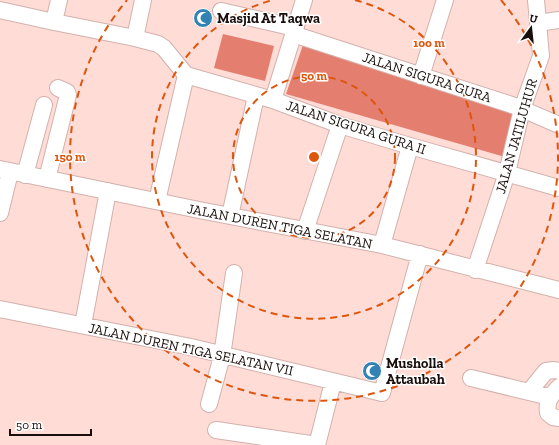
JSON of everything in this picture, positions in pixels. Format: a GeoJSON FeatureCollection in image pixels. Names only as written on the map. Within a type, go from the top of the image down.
{"type":"FeatureCollection","features":[{"type":"Feature","properties":{"kind":"street"},"geometry":{"type":"LineString","coordinates":[[54,22],[59,0]]}},
{"type":"Feature","properties":{"kind":"street"},"geometry":{"type":"LineString","coordinates":[[135,38],[143,0]]}},
{"type":"Feature","properties":{"kind":"street"},"geometry":{"type":"LineString","coordinates":[[273,100],[304,0]]}},
{"type":"Feature","properties":{"kind":"street"},"geometry":{"type":"LineString","coordinates":[[421,76],[445,0]]}},
{"type":"Feature","properties":{"kind":"street","name":"JALAN JATILUHUR"},"geometry":{"type":"LineString","coordinates":[[475,270],[507,173],[522,109],[541,56],[536,0]]}},
{"type":"Feature","properties":{"kind":"street"},"geometry":{"type":"LineString","coordinates":[[0,10],[135,38],[158,44],[164,48],[186,75],[157,201]]}},
{"type":"Feature","properties":{"kind":"street","name":"JALAN SIGURA GURA"},"geometry":{"type":"LineString","coordinates":[[221,11],[294,31],[421,76],[515,106],[559,125]]}},
{"type":"Feature","properties":{"kind":"street"},"geometry":{"type":"LineString","coordinates":[[538,23],[559,20]]}},
{"type":"Feature","properties":{"kind":"street","name":"JALAN SIGURA GURA II"},"geometry":{"type":"LineString","coordinates":[[186,75],[273,100],[340,125],[559,188]]}},
{"type":"Feature","properties":{"kind":"street"},"geometry":{"type":"LineString","coordinates":[[47,179],[68,95],[67,92],[58,88]]}},
{"type":"Feature","properties":{"kind":"street"},"geometry":{"type":"LineString","coordinates":[[230,216],[256,96]]}},
{"type":"Feature","properties":{"kind":"street"},"geometry":{"type":"LineString","coordinates":[[0,213],[12,172],[44,105]]}},
{"type":"Feature","properties":{"kind":"street"},"geometry":{"type":"LineString","coordinates":[[305,231],[340,125]]}},
{"type":"Feature","properties":{"kind":"street"},"geometry":{"type":"LineString","coordinates":[[382,245],[410,146]]}},
{"type":"Feature","properties":{"kind":"street","name":"JALAN DUREN TIGA SELATAN"},"geometry":{"type":"LineString","coordinates":[[12,172],[382,245],[475,270],[559,290]]}},
{"type":"Feature","properties":{"kind":"street"},"geometry":{"type":"LineString","coordinates":[[83,325],[108,191]]}},
{"type":"Feature","properties":{"kind":"street","name":"JALAN DUREN TIGA SELATAN VII"},"geometry":{"type":"LineString","coordinates":[[0,309],[191,347],[222,356],[382,393],[420,254]]}},
{"type":"Feature","properties":{"kind":"street"},"geometry":{"type":"LineString","coordinates":[[210,404],[222,356],[234,273]]}},
{"type":"Feature","properties":{"kind":"street"},"geometry":{"type":"LineString","coordinates":[[529,392],[546,371],[559,371]]}},
{"type":"Feature","properties":{"kind":"street"},"geometry":{"type":"LineString","coordinates":[[472,378],[529,392],[554,392],[547,405],[548,413],[559,418]]}},
{"type":"Feature","properties":{"kind":"street"},"geometry":{"type":"LineString","coordinates":[[216,430],[317,445],[333,382]]}},
{"type":"Feature","properties":{"kind":"shaded area"},"geometry":{"type":"Polygon","coordinates":[[[223,34],[274,46],[265,81],[214,68],[223,34]]]}},
{"type":"Feature","properties":{"kind":"shaded area"},"geometry":{"type":"Polygon","coordinates":[[[303,45],[516,110],[505,157],[286,94],[303,45]]]}},
{"type":"Feature","properties":{"kind":"place","name":"Masjid At Taqwa"},"geometry":{"type":"Point","coordinates":[203,18]}},
{"type":"Feature","properties":{"kind":"place","name":"Musholla Attaubah"},"geometry":{"type":"Point","coordinates":[372,371]}}]}
